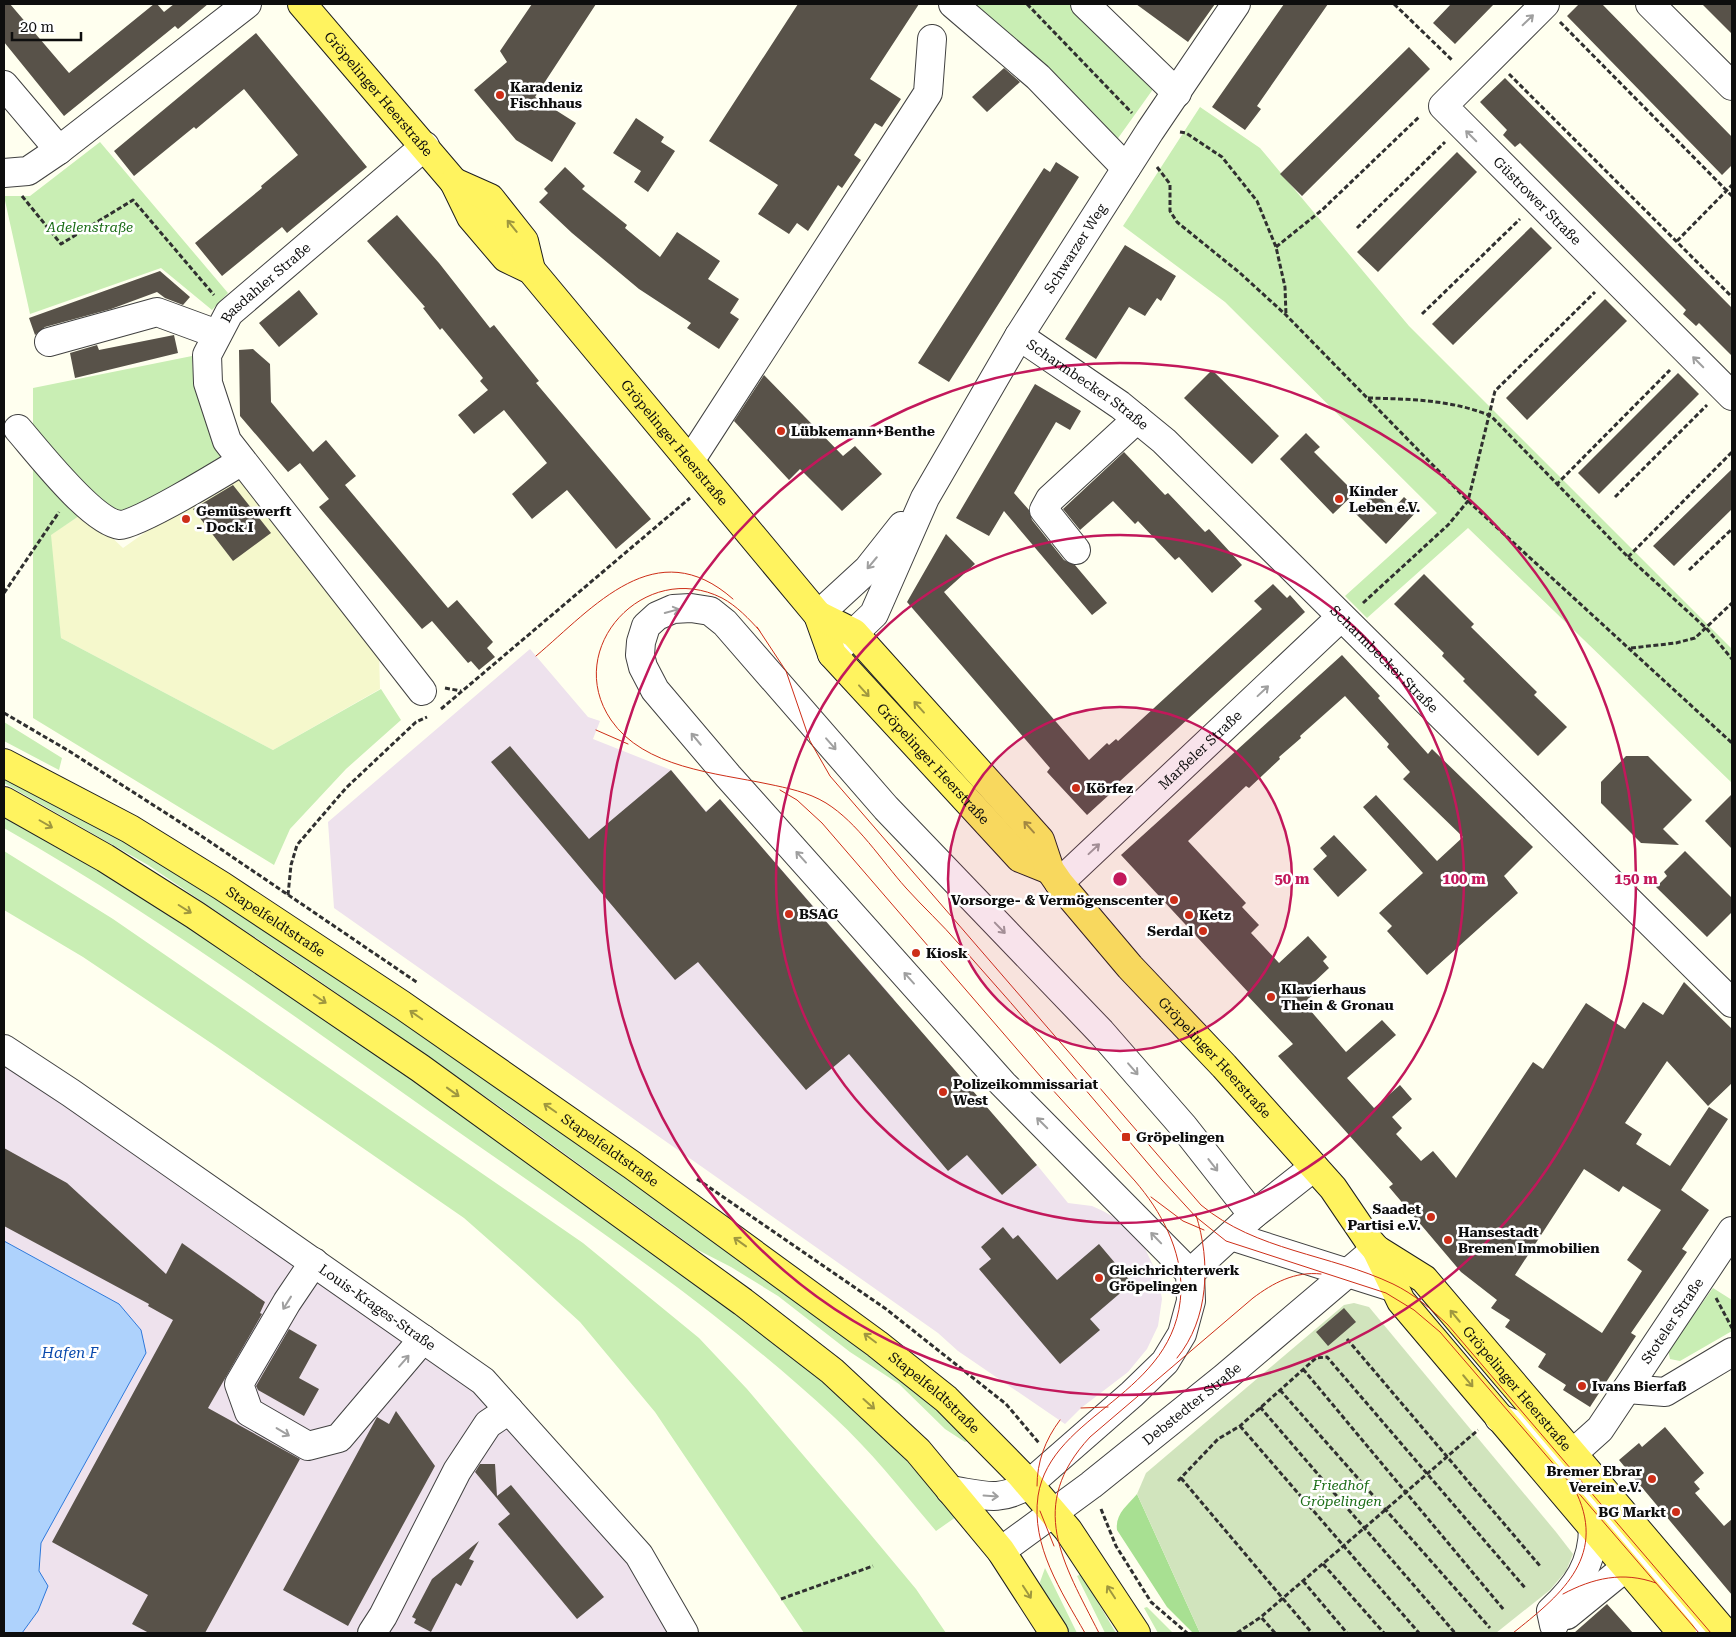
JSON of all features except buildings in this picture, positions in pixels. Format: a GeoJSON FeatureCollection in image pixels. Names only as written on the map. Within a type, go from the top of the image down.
{"type":"FeatureCollection","features":[{"type":"Feature","properties":{"kind":"main road","name":"Gröpelinger Heerstraße"},"geometry":{"type":"LineString","coordinates":[[302,4],[454,182],[490,198],[524,242],[531,270],[818,615],[832,654],[1020,858],[1054,877]]}},
{"type":"Feature","properties":{"kind":"main road","name":"Gröpelinger Heerstraße"},"geometry":{"type":"LineString","coordinates":[[818,615],[854,633],[1040,840],[1054,877],[1130,967],[1224,1066],[1333,1188],[1376,1249],[1402,1301],[1499,1418],[1602,1526],[1626,1568],[1682,1633]]}},
{"type":"Feature","properties":{"kind":"main road","name":"Stapelfeldtstraße"},"geometry":{"type":"LineString","coordinates":[[4,763],[130,829],[222,886],[402,1005],[632,1165],[878,1344],[946,1399],[999,1451],[1029,1484],[1073,1538],[1136,1633]]}},
{"type":"Feature","properties":{"kind":"main road"},"geometry":{"type":"LineString","coordinates":[[4,801],[105,858],[271,966],[420,1068],[726,1290],[832,1371],[918,1451],[1001,1551],[1054,1633]]}},
{"type":"Feature","properties":{"kind":"main road","name":"Gröpelinger Heerstraße"},"geometry":{"type":"LineString","coordinates":[[1376,1249],[1424,1279],[1571,1455],[1725,1633]]}},
{"type":"Feature","properties":{"kind":"street"},"geometry":{"type":"LineString","coordinates":[[4,173],[28,171],[59,150],[247,4]]}},
{"type":"Feature","properties":{"kind":"street"},"geometry":{"type":"LineString","coordinates":[[953,4],[1038,77],[1126,168]]}},
{"type":"Feature","properties":{"kind":"street"},"geometry":{"type":"LineString","coordinates":[[1085,4],[1177,93]]}},
{"type":"Feature","properties":{"kind":"street","name":"Schwarzer Weg"},"geometry":{"type":"LineString","coordinates":[[832,654],[874,614],[925,498],[1019,336],[1150,131],[1236,4]]}},
{"type":"Feature","properties":{"kind":"street"},"geometry":{"type":"LineString","coordinates":[[1443,106],[1490,56],[1544,4]]}},
{"type":"Feature","properties":{"kind":"street"},"geometry":{"type":"LineString","coordinates":[[1650,4],[1732,86]]}},
{"type":"Feature","properties":{"kind":"street"},"geometry":{"type":"LineString","coordinates":[[690,461],[928,93],[932,40]]}},
{"type":"Feature","properties":{"kind":"street"},"geometry":{"type":"LineString","coordinates":[[4,85],[59,150]]}},
{"type":"Feature","properties":{"kind":"street","name":"Güstrower Straße"},"geometry":{"type":"LineString","coordinates":[[1443,106],[1537,203],[1728,392]]}},
{"type":"Feature","properties":{"kind":"street","name":"Basdahler Straße"},"geometry":{"type":"LineString","coordinates":[[425,146],[223,323],[207,355],[208,383],[227,441],[431,706]]}},
{"type":"Feature","properties":{"kind":"street"},"geometry":{"type":"LineString","coordinates":[[48,342],[157,312],[223,323]]}},
{"type":"Feature","properties":{"kind":"street","name":"Scharmbecker Straße"},"geometry":{"type":"LineString","coordinates":[[1019,336],[1120,405],[1164,441],[1732,1003]]}},
{"type":"Feature","properties":{"kind":"street"},"geometry":{"type":"LineString","coordinates":[[1076,550],[1044,510],[1050,499],[1138,419]]}},
{"type":"Feature","properties":{"kind":"street"},"geometry":{"type":"LineString","coordinates":[[18,429],[82,501],[109,522],[122,525],[191,492],[242,461]]}},
{"type":"Feature","properties":{"kind":"street","name":"Schwarzer Weg"},"geometry":{"type":"LineString","coordinates":[[818,615],[868,569],[925,498]]}},
{"type":"Feature","properties":{"kind":"street"},"geometry":{"type":"LineString","coordinates":[[950,1490],[994,1497],[1013,1495],[1029,1484],[1132,1394],[1165,1362],[1182,1334],[1191,1301],[1190,1273],[1003,1084],[728,776],[655,690],[643,667],[640,655],[641,642],[646,626],[657,616],[673,609],[691,608],[710,611],[725,623],[923,848],[1101,1032],[1183,1126],[1253,1215]]}},
{"type":"Feature","properties":{"kind":"street","name":"Marßeler Straße"},"geometry":{"type":"LineString","coordinates":[[1054,877],[1341,617]]}},
{"type":"Feature","properties":{"kind":"street","name":"Louis-Krages-Straße"},"geometry":{"type":"LineString","coordinates":[[4,1049],[71,1093],[483,1381],[639,1555],[684,1633]]}},
{"type":"Feature","properties":{"kind":"street"},"geometry":{"type":"LineString","coordinates":[[1190,1273],[1253,1215],[1314,1167]]}},
{"type":"Feature","properties":{"kind":"street","name":"Stoteler Straße"},"geometry":{"type":"LineString","coordinates":[[1571,1455],[1600,1429],[1732,1231]]}},
{"type":"Feature","properties":{"kind":"street"},"geometry":{"type":"LineString","coordinates":[[1231,1236],[1395,1288]]}},
{"type":"Feature","properties":{"kind":"street","name":"Debstedter Straße"},"geometry":{"type":"LineString","coordinates":[[1001,1551],[1092,1485],[1224,1378],[1376,1249]]}},
{"type":"Feature","properties":{"kind":"street"},"geometry":{"type":"LineString","coordinates":[[314,1262],[287,1302],[239,1384],[249,1412],[308,1446],[339,1438],[423,1339]]}},
{"type":"Feature","properties":{"kind":"street"},"geometry":{"type":"LineString","coordinates":[[1627,1389],[1665,1392],[1729,1360]]}},
{"type":"Feature","properties":{"kind":"street"},"geometry":{"type":"LineString","coordinates":[[372,1633],[384,1616],[457,1471],[488,1424],[509,1410]]}},
{"type":"Feature","properties":{"kind":"street"},"geometry":{"type":"LineString","coordinates":[[1499,1418],[1532,1430],[1584,1493],[1602,1526],[1705,1633]]}},
{"type":"Feature","properties":{"kind":"street"},"geometry":{"type":"LineString","coordinates":[[1001,1551],[1029,1484]]}},
{"type":"Feature","properties":{"kind":"street"},"geometry":{"type":"LineString","coordinates":[[1550,1629],[1551,1611],[1580,1581],[1588,1562],[1593,1542],[1602,1526]]}},
{"type":"Feature","properties":{"kind":"street"},"geometry":{"type":"LineString","coordinates":[[1550,1629],[1626,1568]]}},
{"type":"Feature","properties":{"kind":"path"},"geometry":{"type":"LineString","coordinates":[[1027,4],[1150,131],[1158,148],[1155,164],[1170,184],[1170,211],[1177,222],[1240,272],[1286,315],[1468,501],[1732,743]]}},
{"type":"Feature","properties":{"kind":"path"},"geometry":{"type":"LineString","coordinates":[[1394,4],[1470,78]]}},
{"type":"Feature","properties":{"kind":"path"},"geometry":{"type":"LineString","coordinates":[[1544,4],[1732,196]]}},
{"type":"Feature","properties":{"kind":"path"},"geometry":{"type":"LineString","coordinates":[[1490,56],[1732,297]]}},
{"type":"Feature","properties":{"kind":"path"},"geometry":{"type":"LineString","coordinates":[[1276,247],[1322,210],[1427,110],[1443,106]]}},
{"type":"Feature","properties":{"kind":"path"},"geometry":{"type":"LineString","coordinates":[[1357,228],[1462,126]]}},
{"type":"Feature","properties":{"kind":"path"},"geometry":{"type":"LineString","coordinates":[[1150,131],[1186,133],[1222,157],[1257,201],[1276,247],[1285,287],[1286,315]]}},
{"type":"Feature","properties":{"kind":"path"},"geometry":{"type":"LineString","coordinates":[[1677,241],[1732,185]]}},
{"type":"Feature","properties":{"kind":"path"},"geometry":{"type":"LineString","coordinates":[[21,195],[61,244],[133,200],[223,323]]}},
{"type":"Feature","properties":{"kind":"path"},"geometry":{"type":"LineString","coordinates":[[1422,314],[1537,203]]}},
{"type":"Feature","properties":{"kind":"path"},"geometry":{"type":"LineString","coordinates":[[1341,617],[1358,608],[1448,525],[1468,501],[1495,391],[1611,276]]}},
{"type":"Feature","properties":{"kind":"path"},"geometry":{"type":"LineString","coordinates":[[1556,485],[1688,352]]}},
{"type":"Feature","properties":{"kind":"path"},"geometry":{"type":"LineString","coordinates":[[1616,497],[1728,392]]}},
{"type":"Feature","properties":{"kind":"path"},"geometry":{"type":"LineString","coordinates":[[1367,398],[1424,400],[1476,409],[1488,415],[1628,557],[1707,629],[1732,659]]}},
{"type":"Feature","properties":{"kind":"path"},"geometry":{"type":"LineString","coordinates":[[1628,557],[1732,452]]}},
{"type":"Feature","properties":{"kind":"path"},"geometry":{"type":"LineString","coordinates":[[4,713],[78,756],[288,895],[297,845],[346,788],[431,706],[708,483]]}},
{"type":"Feature","properties":{"kind":"path"},"geometry":{"type":"LineString","coordinates":[[4,594],[62,508],[82,501]]}},
{"type":"Feature","properties":{"kind":"path"},"geometry":{"type":"LineString","coordinates":[[1689,570],[1732,529]]}},
{"type":"Feature","properties":{"kind":"path"},"geometry":{"type":"LineString","coordinates":[[1630,648],[1676,643],[1695,638],[1707,629],[1732,603]]}},
{"type":"Feature","properties":{"kind":"path"},"geometry":{"type":"LineString","coordinates":[[1703,1275],[1732,1328]]}},
{"type":"Feature","properties":{"kind":"path"},"geometry":{"type":"LineString","coordinates":[[1347,1339],[1540,1566]]}},
{"type":"Feature","properties":{"kind":"path"},"geometry":{"type":"LineString","coordinates":[[1312,1633],[1180,1480],[1218,1439],[1240,1426],[1316,1358],[1327,1357],[1526,1589]]}},
{"type":"Feature","properties":{"kind":"path"},"geometry":{"type":"LineString","coordinates":[[1303,1369],[1504,1610]]}},
{"type":"Feature","properties":{"kind":"path"},"geometry":{"type":"LineString","coordinates":[[1280,1390],[1490,1628]]}},
{"type":"Feature","properties":{"kind":"path"},"geometry":{"type":"LineString","coordinates":[[1260,1408],[1455,1633]]}},
{"type":"Feature","properties":{"kind":"path"},"geometry":{"type":"LineString","coordinates":[[1240,1426],[1419,1633]]}},
{"type":"Feature","properties":{"kind":"path"},"geometry":{"type":"LineString","coordinates":[[1237,1633],[1261,1617],[1474,1434]]}},
{"type":"Feature","properties":{"kind":"path"},"geometry":{"type":"LineString","coordinates":[[1092,1485],[1116,1546],[1151,1602],[1188,1633]]}},
{"type":"Feature","properties":{"kind":"path"},"geometry":{"type":"LineString","coordinates":[[1323,1564],[1384,1633]]}},
{"type":"Feature","properties":{"kind":"path"},"geometry":{"type":"LineString","coordinates":[[781,1598],[873,1566]]}},
{"type":"Feature","properties":{"kind":"path"},"geometry":{"type":"LineString","coordinates":[[1303,1581],[1348,1633]]}},
{"type":"Feature","properties":{"kind":"path"},"geometry":{"type":"LineString","coordinates":[[1261,1617],[1275,1633]]}},
{"type":"Feature","properties":{"kind":"shaded area"},"geometry":{"type":"Polygon","coordinates":[[[530,649],[588,717],[600,721],[593,739],[671,770],[706,811],[720,799],[894,999],[859,1030],[1002,1195],[1037,1165],[1068,1203],[1092,1206],[1103,1211],[1124,1223],[1141,1240],[1158,1276],[1162,1299],[1158,1326],[1147,1349],[1128,1372],[1081,1408],[1065,1424],[958,1351],[938,1333],[334,908],[328,822],[530,649]]]}},
{"type":"Feature","properties":{"kind":"shaded area"},"geometry":{"type":"Polygon","coordinates":[[[4,1056],[479,1385],[633,1560],[680,1633],[22,1633],[38,1611],[41,1543],[146,1353],[119,1304],[4,1241],[4,1056]]]}},
{"type":"Feature","properties":{"kind":"green space"},"geometry":{"type":"Polygon","coordinates":[[[974,4],[1073,4],[1156,85],[1116,141],[974,4]]]}},
{"type":"Feature","properties":{"kind":"green space"},"geometry":{"type":"Polygon","coordinates":[[[1200,107],[1260,148],[1409,326],[1732,649],[1732,783],[1468,528],[1367,618],[1345,596],[1437,513],[1225,302],[1123,226],[1200,107]]]}},
{"type":"Feature","properties":{"kind":"green space","name":"Adelenstraße"},"geometry":{"type":"Polygon","coordinates":[[[100,142],[228,293],[212,310],[161,268],[30,314],[4,196],[30,196],[100,142]]]}},
{"type":"Feature","properties":{"kind":"green space"},"geometry":{"type":"Polygon","coordinates":[[[192,356],[194,388],[225,461],[105,531],[79,516],[51,535],[61,638],[273,750],[381,689],[401,720],[346,769],[290,829],[274,865],[33,718],[33,388],[192,356]]]}},
{"type":"Feature","properties":{"kind":"green space"},"geometry":{"type":"Polygon","coordinates":[[[236,476],[379,653],[380,689],[273,750],[61,638],[50,535],[79,516],[105,531],[123,548],[218,481],[236,476]]]}},
{"type":"Feature","properties":{"kind":"green space"},"geometry":{"type":"Polygon","coordinates":[[[4,722],[62,758],[59,770],[4,741],[4,722]]]}},
{"type":"Feature","properties":{"kind":"green space"},"geometry":{"type":"Polygon","coordinates":[[[4,770],[187,873],[614,1162],[938,1406],[970,1440],[965,1442],[945,1429],[899,1384],[850,1352],[778,1296],[731,1267],[696,1249],[506,1111],[305,971],[148,865],[4,783],[4,770]]]}},
{"type":"Feature","properties":{"kind":"green space"},"geometry":{"type":"Polygon","coordinates":[[[4,815],[76,856],[258,973],[505,1144],[714,1296],[833,1388],[891,1443],[956,1517],[936,1531],[848,1430],[738,1334],[586,1221],[273,1001],[113,894],[4,828],[4,815]]]}},
{"type":"Feature","properties":{"kind":"green space"},"geometry":{"type":"Polygon","coordinates":[[[4,851],[113,919],[583,1243],[699,1338],[747,1389],[861,1523],[916,1589],[946,1633],[804,1633],[655,1412],[580,1322],[464,1218],[83,957],[4,910],[4,851]]]}},
{"type":"Feature","properties":{"kind":"green space"},"geometry":{"type":"Polygon","coordinates":[[[1713,1288],[1732,1300],[1732,1331],[1680,1361],[1670,1359],[1668,1350],[1713,1288]]]}},
{"type":"Feature","properties":{"kind":"green space","name":"Friedhof Gröpelingen"},"geometry":{"type":"Polygon","coordinates":[[[1354,1303],[1369,1307],[1556,1532],[1573,1554],[1566,1571],[1550,1590],[1496,1633],[1200,1633],[1137,1494],[1146,1473],[1344,1305],[1354,1303]]]}},
{"type":"Feature","properties":{"kind":"green space"},"geometry":{"type":"Polygon","coordinates":[[[1137,1494],[1200,1633],[1193,1633],[1167,1607],[1117,1530],[1120,1515],[1137,1494]]]}},
{"type":"Feature","properties":{"kind":"green space"},"geometry":{"type":"Polygon","coordinates":[[[1045,1568],[1077,1633],[1068,1633],[1041,1588],[1040,1582],[1045,1568]]]}},
{"type":"Feature","properties":{"kind":"green space"},"geometry":{"type":"Polygon","coordinates":[[[1081,1574],[1116,1633],[1105,1633],[1077,1576],[1081,1574]]]}},
{"type":"Feature","properties":{"kind":"green space"},"geometry":{"type":"Polygon","coordinates":[[[1147,1607],[1173,1633],[1158,1633],[1144,1608],[1147,1607]]]}},
{"type":"Feature","properties":{"kind":"water","name":"Hafen F"},"geometry":{"type":"Polygon","coordinates":[[[4,1241],[119,1304],[141,1330],[146,1353],[41,1543],[39,1571],[48,1586],[38,1611],[22,1633],[4,1633],[4,1241]]]}},
{"type":"Feature","properties":{"kind":"tram line"},"geometry":{"type":"LineString","coordinates":[[536,656],[580,617],[604,599],[627,584],[652,574],[678,572],[705,580],[733,599]]}},
{"type":"Feature","properties":{"kind":"tram line"},"geometry":{"type":"LineString","coordinates":[[760,631],[743,613],[727,601],[693,589],[665,590],[640,600],[619,617],[604,639],[597,665],[599,692],[611,720],[625,736],[642,749],[661,758],[704,772],[797,791],[819,799],[838,811],[869,842],[906,888],[985,973],[1162,1180],[1196,1217],[1226,1241],[1386,1293],[1414,1310],[1440,1332],[1699,1633]]}},
{"type":"Feature","properties":{"kind":"tram line"},"geometry":{"type":"LineString","coordinates":[[757,627],[786,671],[810,741],[830,776],[1201,1205],[1245,1233],[1369,1274],[1408,1292],[1429,1308],[1448,1325],[1711,1633]]}},
{"type":"Feature","properties":{"kind":"tram line"},"geometry":{"type":"LineString","coordinates":[[596,730],[628,744]]}},
{"type":"Feature","properties":{"kind":"tram line"},"geometry":{"type":"LineString","coordinates":[[780,790],[797,800],[822,823],[1041,1077],[1135,1181],[1161,1218],[1174,1246],[1178,1261],[1181,1291],[1174,1327],[1159,1356],[1137,1380],[1065,1443],[1048,1467],[1038,1496],[1037,1515],[1043,1550],[1058,1584],[1085,1633]]}},
{"type":"Feature","properties":{"kind":"tram line"},"geometry":{"type":"LineString","coordinates":[[1151,1197],[1183,1221],[1204,1230]]}},
{"type":"Feature","properties":{"kind":"tram line"},"geometry":{"type":"LineString","coordinates":[[1177,1358],[1188,1343],[1196,1326],[1204,1290],[1204,1252],[1196,1215]]}},
{"type":"Feature","properties":{"kind":"tram line"},"geometry":{"type":"LineString","coordinates":[[1099,1633],[1073,1582],[1063,1558],[1057,1534],[1055,1511],[1059,1487],[1071,1462],[1090,1437],[1253,1298],[1268,1288],[1293,1276],[1321,1274]]}},
{"type":"Feature","properties":{"kind":"tram line"},"geometry":{"type":"LineString","coordinates":[[1081,1408],[1108,1407]]}},
{"type":"Feature","properties":{"kind":"tram line"},"geometry":{"type":"LineString","coordinates":[[1037,1486],[1038,1468],[1043,1451],[1050,1435],[1060,1420]]}},
{"type":"Feature","properties":{"kind":"tram line"},"geometry":{"type":"LineString","coordinates":[[1513,1633],[1561,1590],[1573,1574],[1582,1557],[1586,1538],[1585,1517],[1577,1494]]}},
{"type":"Feature","properties":{"kind":"tram line"},"geometry":{"type":"LineString","coordinates":[[1040,1511],[1054,1546]]}},
{"type":"Feature","properties":{"kind":"tram line"},"geometry":{"type":"LineString","coordinates":[[1563,1594],[1574,1588],[1608,1578],[1632,1577],[1656,1583]]}},
{"type":"Feature","properties":{"kind":"place","name":"Karadeniz Fischhaus"},"geometry":{"type":"Point","coordinates":[500,95]}},
{"type":"Feature","properties":{"kind":"place","name":"Lübkemann+Benthe"},"geometry":{"type":"Point","coordinates":[781,431]}},
{"type":"Feature","properties":{"kind":"place","name":"Kinder Leben e.V."},"geometry":{"type":"Point","coordinates":[1339,499]}},
{"type":"Feature","properties":{"kind":"place","name":"Gemüsewerft - Dock I"},"geometry":{"type":"Point","coordinates":[186,519]}},
{"type":"Feature","properties":{"kind":"place","name":"Körfez"},"geometry":{"type":"Point","coordinates":[1076,788]}},
{"type":"Feature","properties":{"kind":"place","name":"Vorsorge- & Vermögenscenter"},"geometry":{"type":"Point","coordinates":[1174,900]}},
{"type":"Feature","properties":{"kind":"place","name":"BSAG"},"geometry":{"type":"Point","coordinates":[789,914]}},
{"type":"Feature","properties":{"kind":"place","name":"Ketz"},"geometry":{"type":"Point","coordinates":[1189,915]}},
{"type":"Feature","properties":{"kind":"place","name":"Serdal"},"geometry":{"type":"Point","coordinates":[1203,931]}},
{"type":"Feature","properties":{"kind":"place","name":"Kiosk"},"geometry":{"type":"Point","coordinates":[916,953]}},
{"type":"Feature","properties":{"kind":"place","name":"Klavierhaus Thein & Gronau"},"geometry":{"type":"Point","coordinates":[1271,997]}},
{"type":"Feature","properties":{"kind":"place","name":"Polizeikommissariat West"},"geometry":{"type":"Point","coordinates":[943,1092]}},
{"type":"Feature","properties":{"kind":"place","name":"Gröpelingen"},"geometry":{"type":"Point","coordinates":[1126,1137]}},
{"type":"Feature","properties":{"kind":"place","name":"Saadet Partisi e.V."},"geometry":{"type":"Point","coordinates":[1431,1217]}},
{"type":"Feature","properties":{"kind":"place","name":"Hansestadt Bremen Immobilien"},"geometry":{"type":"Point","coordinates":[1448,1240]}},
{"type":"Feature","properties":{"kind":"place","name":"Gleichrichterwerk Gröpelingen"},"geometry":{"type":"Point","coordinates":[1099,1278]}},
{"type":"Feature","properties":{"kind":"place","name":"Ivans Bierfaß"},"geometry":{"type":"Point","coordinates":[1582,1386]}},
{"type":"Feature","properties":{"kind":"place","name":"Bremer Ebrar Verein e.V."},"geometry":{"type":"Point","coordinates":[1652,1479]}},
{"type":"Feature","properties":{"kind":"place","name":"BG Markt"},"geometry":{"type":"Point","coordinates":[1676,1512]}}]}
